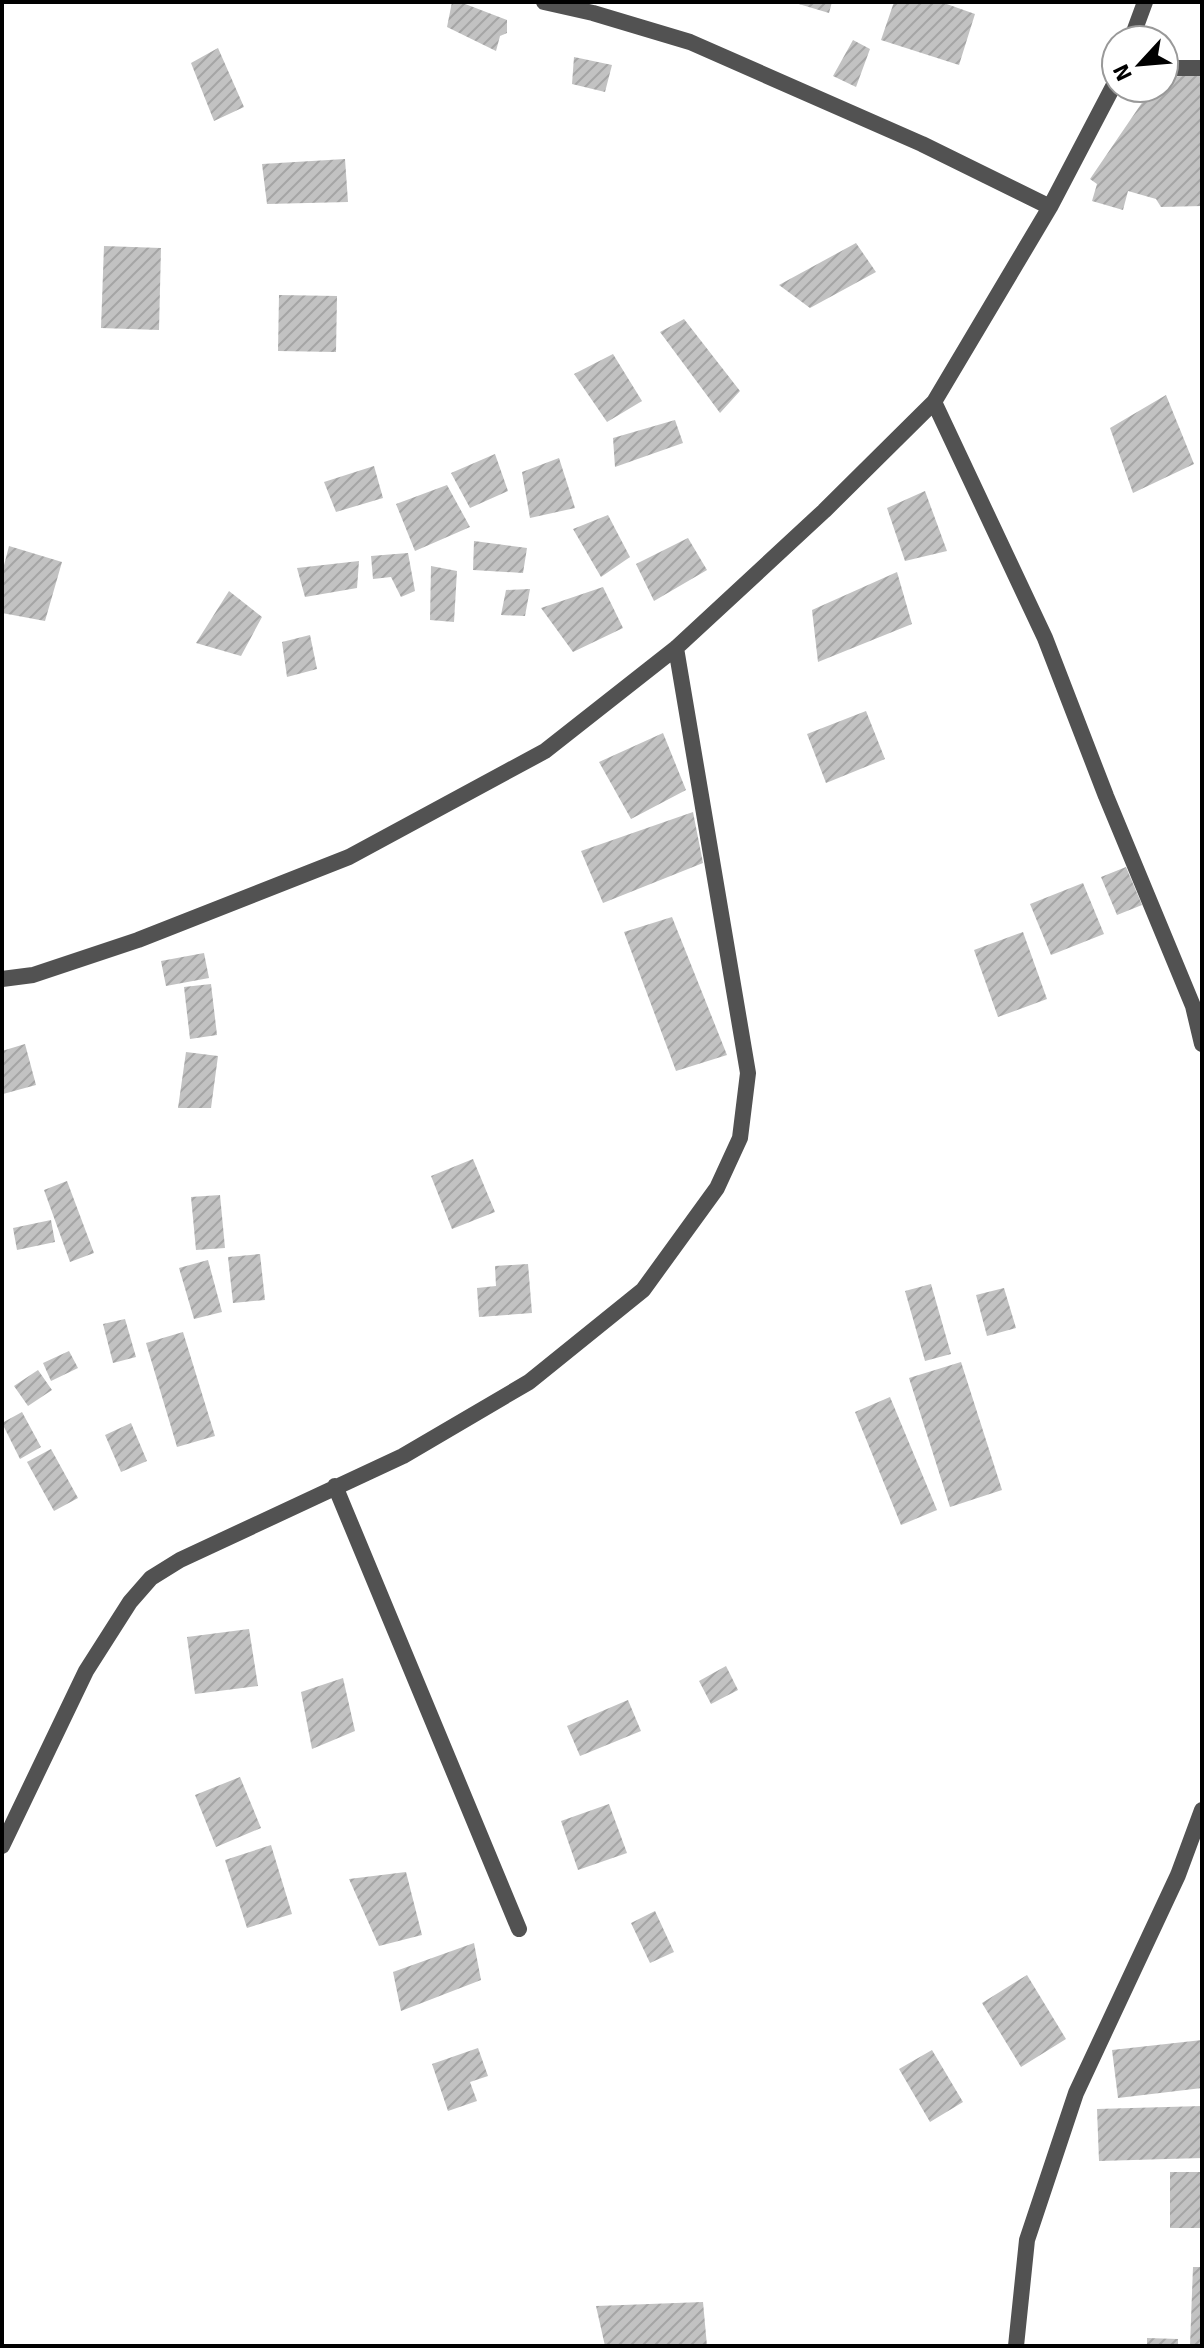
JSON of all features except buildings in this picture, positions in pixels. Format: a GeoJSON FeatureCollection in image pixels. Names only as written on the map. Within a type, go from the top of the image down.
{"type":"FeatureCollection","features":[{"type":"Feature","properties":{"kind":"street"},"geometry":{"type":"LineString","coordinates":[[544,2],[690,42],[922,144],[1050,207]]}},
{"type":"Feature","properties":{"kind":"street"},"geometry":{"type":"LineString","coordinates":[[1137,24],[1145,2]]}},
{"type":"Feature","properties":{"kind":"street"},"geometry":{"type":"LineString","coordinates":[[1180,68],[1202,68]]}},
{"type":"Feature","properties":{"kind":"street"},"geometry":{"type":"LineString","coordinates":[[2,979],[33,975],[138,940],[349,857],[545,751],[676,648],[824,511],[934,402],[1050,207],[1104,104]]}},
{"type":"Feature","properties":{"kind":"street"},"geometry":{"type":"LineString","coordinates":[[934,402],[1045,638],[1193,1006],[1202,1044]]}},
{"type":"Feature","properties":{"kind":"street"},"geometry":{"type":"LineString","coordinates":[[2,1846],[86,1671],[130,1602],[151,1578],[180,1560],[403,1456],[529,1382],[643,1290],[717,1188],[740,1138],[748,1073],[676,648]]}},
{"type":"Feature","properties":{"kind":"street"},"geometry":{"type":"LineString","coordinates":[[335,1486],[519,1929]]}},
{"type":"Feature","properties":{"kind":"street"},"geometry":{"type":"LineString","coordinates":[[1016,2346],[1027,2240],[1076,2093],[1178,1875],[1202,1810]]}}]}
